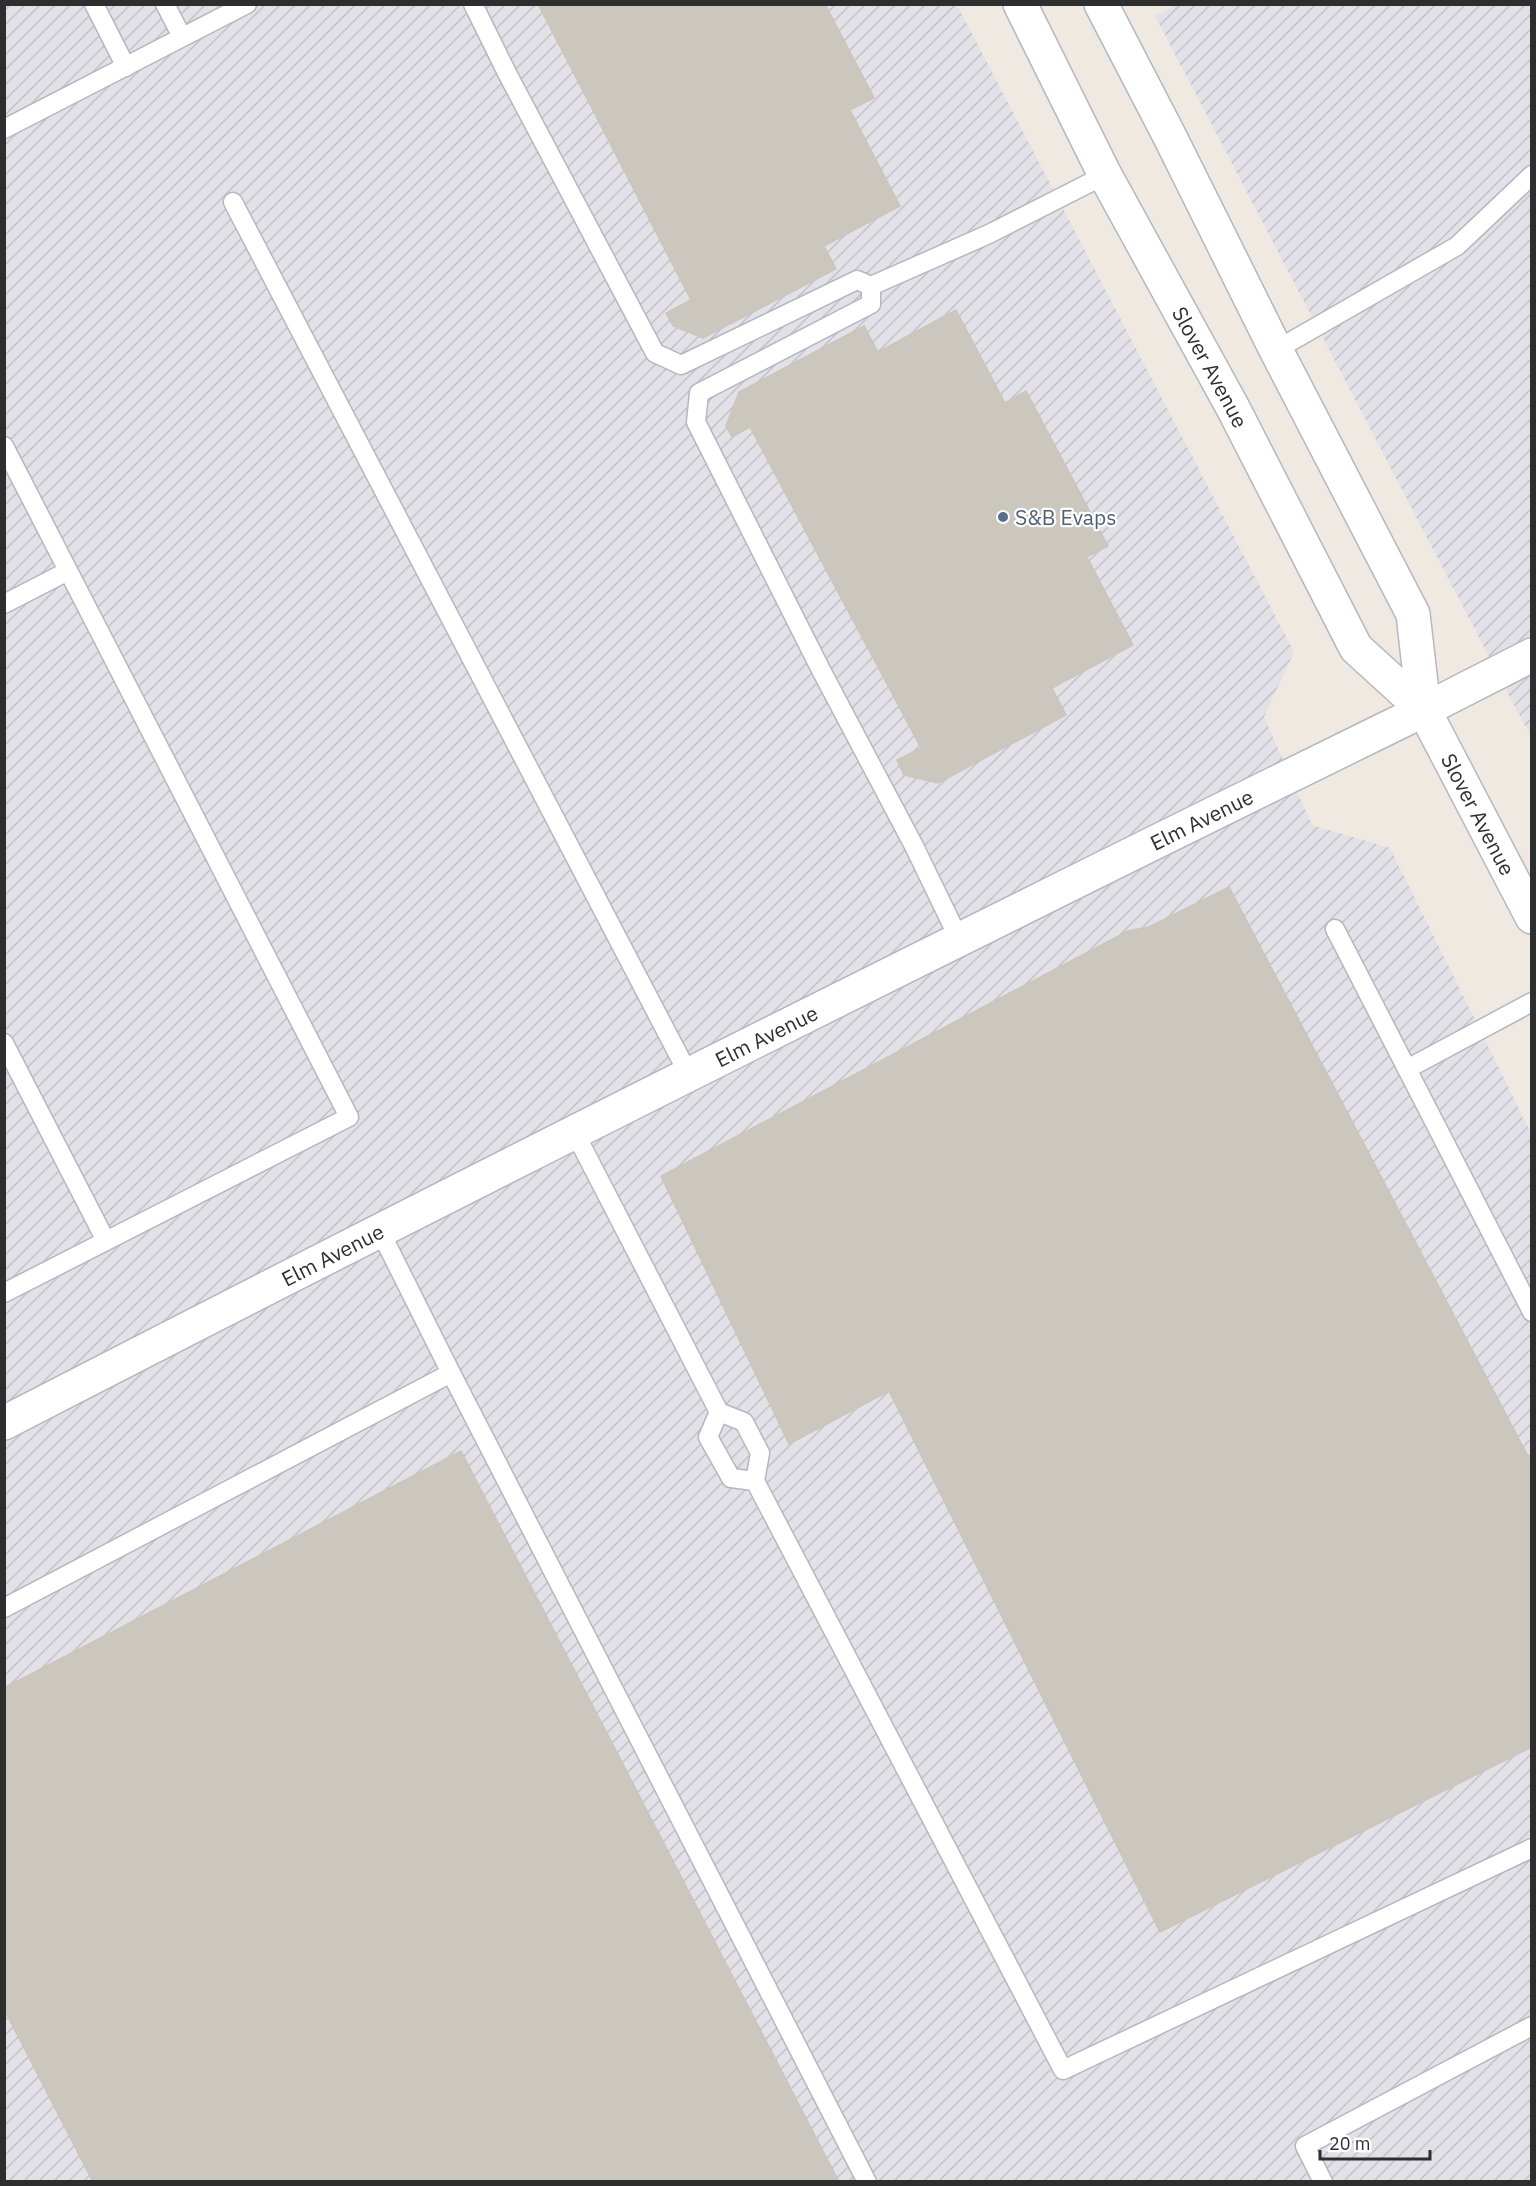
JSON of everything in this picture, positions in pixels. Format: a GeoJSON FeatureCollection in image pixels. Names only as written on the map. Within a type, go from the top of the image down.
{"type":"FeatureCollection","features":[{"type":"Feature","properties":{"kind":"main road","name":"Slover Avenue"},"geometry":{"type":"LineString","coordinates":[[1020,4],[1105,175],[1233,408],[1356,648],[1424,710],[1532,917]]}},
{"type":"Feature","properties":{"kind":"main road","name":"Slover Avenue"},"geometry":{"type":"LineString","coordinates":[[1101,4],[1413,614],[1424,710]]}},
{"type":"Feature","properties":{"kind":"main road","name":"Elm Avenue"},"geometry":{"type":"LineString","coordinates":[[4,1422],[379,1229],[1532,655]]}},
{"type":"Feature","properties":{"kind":"lane"},"geometry":{"type":"LineString","coordinates":[[94,4],[126,67]]}},
{"type":"Feature","properties":{"kind":"lane"},"geometry":{"type":"LineString","coordinates":[[165,4],[182,37]]}},
{"type":"Feature","properties":{"kind":"lane"},"geometry":{"type":"LineString","coordinates":[[4,129],[247,4]]}},
{"type":"Feature","properties":{"kind":"lane"},"geometry":{"type":"LineString","coordinates":[[473,4],[655,353],[681,365],[857,280],[871,286],[989,234],[1105,175]]}},
{"type":"Feature","properties":{"kind":"lane"},"geometry":{"type":"LineString","coordinates":[[1276,350],[1457,246],[1532,176]]}},
{"type":"Feature","properties":{"kind":"lane"},"geometry":{"type":"LineString","coordinates":[[234,202],[689,1075]]}},
{"type":"Feature","properties":{"kind":"lane"},"geometry":{"type":"LineString","coordinates":[[871,286],[871,304],[699,393],[696,422],[821,670],[914,846],[959,939]]}},
{"type":"Feature","properties":{"kind":"lane"},"geometry":{"type":"LineString","coordinates":[[4,446],[349,1117],[4,1293]]}},
{"type":"Feature","properties":{"kind":"lane"},"geometry":{"type":"LineString","coordinates":[[4,604],[68,571]]}},
{"type":"Feature","properties":{"kind":"lane"},"geometry":{"type":"LineString","coordinates":[[1335,929],[1532,1311]]}},
{"type":"Feature","properties":{"kind":"lane"},"geometry":{"type":"LineString","coordinates":[[1407,1069],[1532,1002]]}},
{"type":"Feature","properties":{"kind":"lane"},"geometry":{"type":"LineString","coordinates":[[4,1043],[106,1241]]}},
{"type":"Feature","properties":{"kind":"lane"},"geometry":{"type":"LineString","coordinates":[[575,1133],[719,1412],[744,1422],[760,1452],[755,1481],[1063,2070],[1532,1848]]}},
{"type":"Feature","properties":{"kind":"lane"},"geometry":{"type":"LineString","coordinates":[[379,1229],[867,2181]]}},
{"type":"Feature","properties":{"kind":"lane"},"geometry":{"type":"LineString","coordinates":[[4,1608],[451,1373]]}},
{"type":"Feature","properties":{"kind":"lane"},"geometry":{"type":"LineString","coordinates":[[719,1412],[708,1437],[731,1478],[755,1481]]}},
{"type":"Feature","properties":{"kind":"lane"},"geometry":{"type":"LineString","coordinates":[[1323,2181],[1305,2146],[1532,2026]]}},
{"type":"Feature","properties":{"kind":"shaded area"},"geometry":{"type":"Polygon","coordinates":[[[1178,4],[1531,5],[1531,737],[1155,16],[1178,4]]]}},
{"type":"Feature","properties":{"kind":"shaded area"},"geometry":{"type":"Polygon","coordinates":[[[5,5],[957,5],[1294,652],[1264,717],[1312,825],[1390,848],[1531,1133],[1531,2181],[5,2182],[5,5]]]}},
{"type":"Feature","properties":{"kind":"building"},"geometry":{"type":"Polygon","coordinates":[[[538,4],[825,4],[874,98],[850,110],[900,206],[824,246],[836,269],[703,338],[673,326],[666,313],[691,300],[538,4]]]}},
{"type":"Feature","properties":{"kind":"building"},"geometry":{"type":"Polygon","coordinates":[[[956,310],[1005,403],[1026,391],[1108,546],[1087,557],[1133,645],[1052,688],[1066,715],[938,783],[904,775],[897,760],[921,748],[750,427],[732,437],[726,426],[739,392],[864,326],[878,352],[956,310]]]}},
{"type":"Feature","properties":{"kind":"building"},"geometry":{"type":"Polygon","coordinates":[[[1229,887],[1532,1464],[1532,1747],[1160,1932],[889,1391],[789,1444],[661,1176],[1128,931],[1149,927],[1229,887]]]}},
{"type":"Feature","properties":{"kind":"building"},"geometry":{"type":"Polygon","coordinates":[[[461,1451],[839,2182],[93,2182],[4,2009],[4,1688],[461,1451]]]}},
{"type":"Feature","properties":{"kind":"place","name":"S&B Evaps"},"geometry":{"type":"Point","coordinates":[1003,517]}}]}
